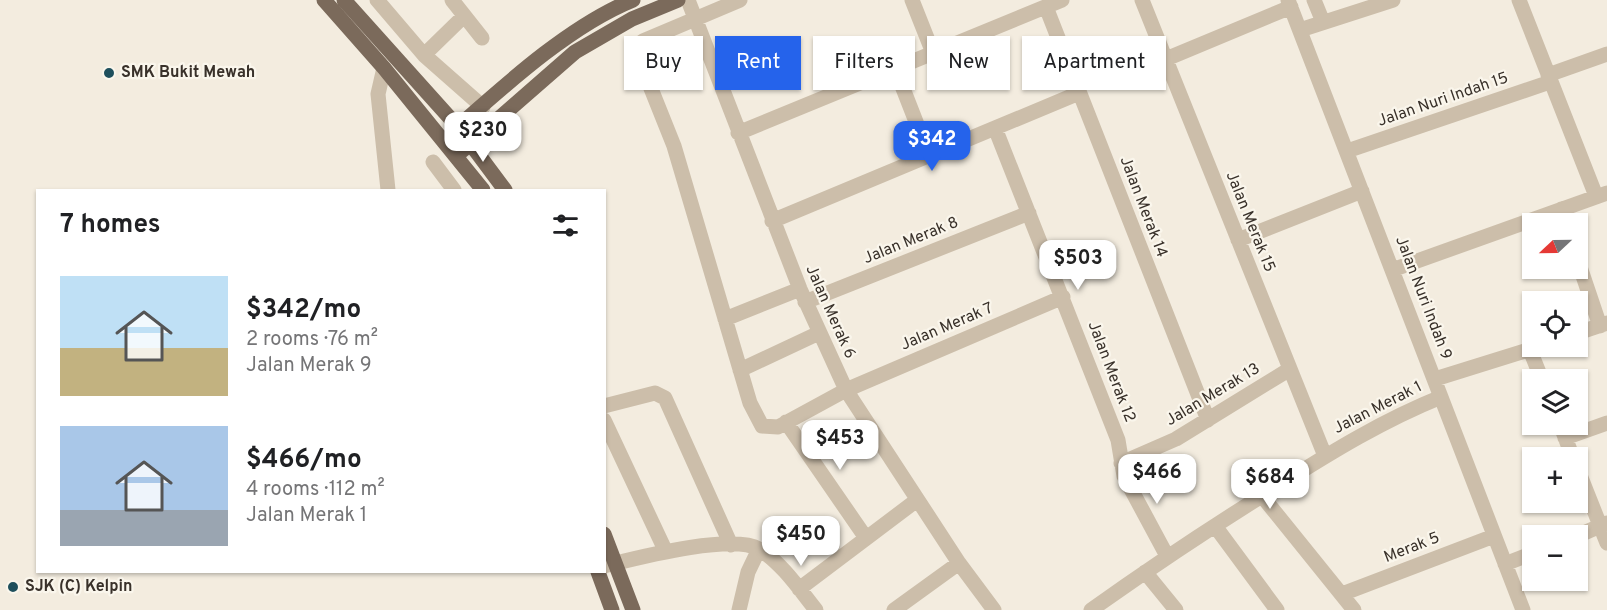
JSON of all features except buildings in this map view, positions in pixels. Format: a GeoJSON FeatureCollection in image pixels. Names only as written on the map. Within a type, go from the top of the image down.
{"type":"FeatureCollection","features":[{"type":"Feature","properties":{"kind":"main road"},"geometry":{"type":"LineString","coordinates":[[324,0],[384,68],[456,156],[479,189]]}},
{"type":"Feature","properties":{"kind":"main road"},"geometry":{"type":"LineString","coordinates":[[344,0],[458,127],[504,189]]}},
{"type":"Feature","properties":{"kind":"main road"},"geometry":{"type":"LineString","coordinates":[[443,140],[574,31],[612,8],[633,0]]}},
{"type":"Feature","properties":{"kind":"main road"},"geometry":{"type":"LineString","coordinates":[[456,156],[574,52],[632,19],[678,0]]}},
{"type":"Feature","properties":{"kind":"main road"},"geometry":{"type":"LineString","coordinates":[[606,544],[610,564],[633,610]]}},
{"type":"Feature","properties":{"kind":"main road"},"geometry":{"type":"LineString","coordinates":[[598,573],[612,610]]}},
{"type":"Feature","properties":{"kind":"street"},"geometry":{"type":"LineString","coordinates":[[377,0],[424,55],[483,107]]}},
{"type":"Feature","properties":{"kind":"street"},"geometry":{"type":"LineString","coordinates":[[452,0],[482,38]]}},
{"type":"Feature","properties":{"kind":"street","name":"Jalan Merak 6"},"geometry":{"type":"LineString","coordinates":[[688,0],[772,221],[802,295],[846,390],[959,563],[994,610]]}},
{"type":"Feature","properties":{"kind":"street"},"geometry":{"type":"LineString","coordinates":[[740,0],[644,40],[638,56],[674,146],[740,370],[819,333]]}},
{"type":"Feature","properties":{"kind":"street"},"geometry":{"type":"LineString","coordinates":[[912,0],[927,38]]}},
{"type":"Feature","properties":{"kind":"street"},"geometry":{"type":"LineString","coordinates":[[975,36],[1062,0]]}},
{"type":"Feature","properties":{"kind":"street","name":"Jalan Merak 15"},"geometry":{"type":"LineString","coordinates":[[1142,0],[1157,36]]}},
{"type":"Feature","properties":{"kind":"street"},"geometry":{"type":"LineString","coordinates":[[1314,0],[1323,22]]}},
{"type":"Feature","properties":{"kind":"street"},"geometry":{"type":"LineString","coordinates":[[1300,30],[1375,3],[1393,0]]}},
{"type":"Feature","properties":{"kind":"street"},"geometry":{"type":"LineString","coordinates":[[1519,0],[1549,78],[1601,195],[1568,213]]}},
{"type":"Feature","properties":{"kind":"street"},"geometry":{"type":"LineString","coordinates":[[1166,59],[1290,3]]}},
{"type":"Feature","properties":{"kind":"street","name":"Jalan Nuri Indah 9"},"geometry":{"type":"LineString","coordinates":[[1290,3],[1523,610]]}},
{"type":"Feature","properties":{"kind":"street","name":"Jalan Merak 14"},"geometry":{"type":"LineString","coordinates":[[1046,7],[1208,420]]}},
{"type":"Feature","properties":{"kind":"street"},"geometry":{"type":"LineString","coordinates":[[424,55],[464,15]]}},
{"type":"Feature","properties":{"kind":"street","name":"Jalan Nuri Indah 15"},"geometry":{"type":"LineString","coordinates":[[1347,151],[1549,78],[1607,54]]}},
{"type":"Feature","properties":{"kind":"street","name":"Jalan Merak 15"},"geometry":{"type":"LineString","coordinates":[[1166,59],[1325,456]]}},
{"type":"Feature","properties":{"kind":"street"},"geometry":{"type":"LineString","coordinates":[[384,68],[378,94],[388,189]]}},
{"type":"Feature","properties":{"kind":"street"},"geometry":{"type":"LineString","coordinates":[[738,133],[842,90]]}},
{"type":"Feature","properties":{"kind":"street"},"geometry":{"type":"LineString","coordinates":[[904,90],[930,156]]}},
{"type":"Feature","properties":{"kind":"street"},"geometry":{"type":"LineString","coordinates":[[772,221],[1079,93]]}},
{"type":"Feature","properties":{"kind":"street","name":"Jalan Merak 12"},"geometry":{"type":"LineString","coordinates":[[995,128],[1118,440],[1121,463],[1131,491],[1167,556]]}},
{"type":"Feature","properties":{"kind":"street"},"geometry":{"type":"LineString","coordinates":[[433,162],[453,189]]}},
{"type":"Feature","properties":{"kind":"street"},"geometry":{"type":"LineString","coordinates":[[1238,240],[1362,191]]}},
{"type":"Feature","properties":{"kind":"street","name":"Jalan Merak 8"},"geometry":{"type":"LineString","coordinates":[[725,319],[802,295],[1029,213]]}},
{"type":"Feature","properties":{"kind":"street"},"geometry":{"type":"LineString","coordinates":[[1392,270],[1522,229]]}},
{"type":"Feature","properties":{"kind":"street"},"geometry":{"type":"LineString","coordinates":[[1585,279],[1603,325],[1588,330]]}},
{"type":"Feature","properties":{"kind":"street","name":"Jalan Merak 7"},"geometry":{"type":"LineString","coordinates":[[740,370],[750,403],[762,426],[770,428],[846,390],[1063,297]]}},
{"type":"Feature","properties":{"kind":"street"},"geometry":{"type":"LineString","coordinates":[[1435,379],[1522,352]]}},
{"type":"Feature","properties":{"kind":"street","name":"Jalan Merak 13"},"geometry":{"type":"LineString","coordinates":[[1121,463],[1145,454],[1208,420],[1290,369]]}},
{"type":"Feature","properties":{"kind":"street"},"geometry":{"type":"LineString","coordinates":[[606,405],[655,393],[665,398],[731,545]]}},
{"type":"Feature","properties":{"kind":"street","name":"Jalan Merak 1"},"geometry":{"type":"LineString","coordinates":[[1091,610],[1167,556],[1325,456],[1403,412],[1441,397]]}},
{"type":"Feature","properties":{"kind":"street"},"geometry":{"type":"LineString","coordinates":[[786,422],[866,538]]}},
{"type":"Feature","properties":{"kind":"street"},"geometry":{"type":"LineString","coordinates":[[1588,426],[1607,423]]}},
{"type":"Feature","properties":{"kind":"street"},"geometry":{"type":"LineString","coordinates":[[606,425],[661,553]]}},
{"type":"Feature","properties":{"kind":"street"},"geometry":{"type":"LineString","coordinates":[[1588,491],[1604,525],[1607,543]]}},
{"type":"Feature","properties":{"kind":"street"},"geometry":{"type":"LineString","coordinates":[[1262,496],[1354,610]]}},
{"type":"Feature","properties":{"kind":"street"},"geometry":{"type":"LineString","coordinates":[[799,589],[917,500]]}},
{"type":"Feature","properties":{"kind":"street"},"geometry":{"type":"LineString","coordinates":[[1588,531],[1604,525]]}},
{"type":"Feature","properties":{"kind":"street"},"geometry":{"type":"LineString","coordinates":[[1215,526],[1277,610]]}},
{"type":"Feature","properties":{"kind":"street","name":"Merak 5"},"geometry":{"type":"LineString","coordinates":[[1342,594],[1494,536]]}},
{"type":"Feature","properties":{"kind":"street"},"geometry":{"type":"LineString","coordinates":[[610,564],[661,553],[731,545],[759,549],[799,589],[816,610]]}},
{"type":"Feature","properties":{"kind":"street"},"geometry":{"type":"LineString","coordinates":[[739,610],[748,572],[759,549]]}},
{"type":"Feature","properties":{"kind":"street"},"geometry":{"type":"LineString","coordinates":[[1505,564],[1522,557]]}},
{"type":"Feature","properties":{"kind":"street"},"geometry":{"type":"LineString","coordinates":[[894,610],[959,563]]}},
{"type":"Feature","properties":{"kind":"street"},"geometry":{"type":"LineString","coordinates":[[1145,572],[1176,610]]}},
{"type":"Feature","properties":{"kind":"place","name":"SMK Bukit Mewah"},"geometry":{"type":"Point","coordinates":[109,73]}},
{"type":"Feature","properties":{"kind":"place","name":"SJK (C) Kelpin"},"geometry":{"type":"Point","coordinates":[13,587]}}]}
